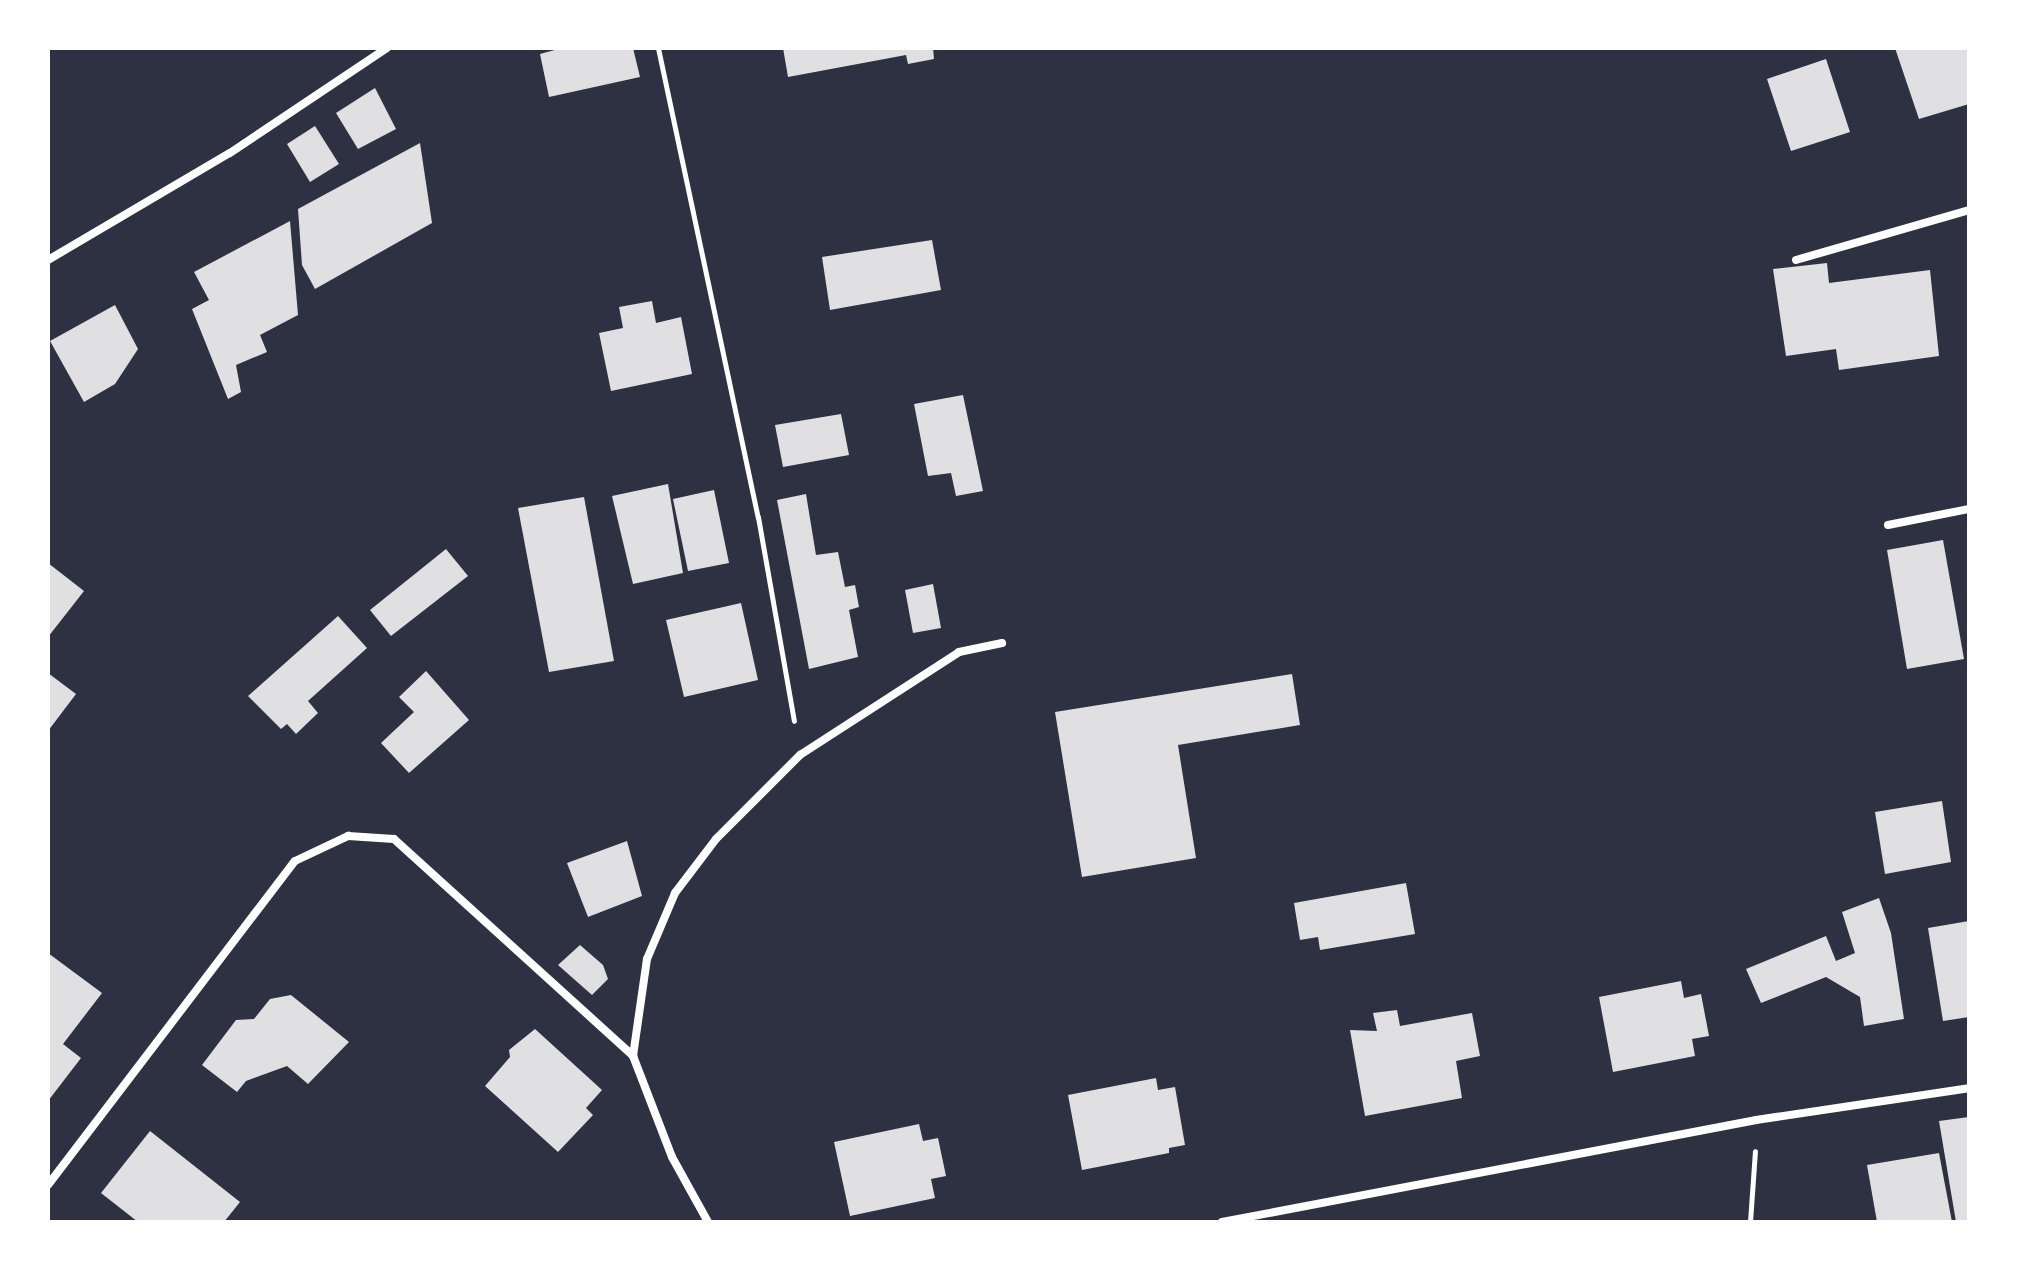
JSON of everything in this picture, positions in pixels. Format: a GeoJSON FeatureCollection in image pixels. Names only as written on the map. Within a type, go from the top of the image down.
{"type":"FeatureCollection","features":[{"type":"Feature","properties":{"kind":"street"},"geometry":{"type":"LineString","coordinates":[[48,260],[230,153],[387,48]]}},
{"type":"Feature","properties":{"kind":"street"},"geometry":{"type":"LineString","coordinates":[[1796,260],[1969,210]]}},
{"type":"Feature","properties":{"kind":"street"},"geometry":{"type":"LineString","coordinates":[[1888,525],[1969,509]]}},
{"type":"Feature","properties":{"kind":"street"},"geometry":{"type":"LineString","coordinates":[[633,1056],[647,959],[675,893],[716,839],[800,755],[959,652],[1002,643]]}},
{"type":"Feature","properties":{"kind":"street"},"geometry":{"type":"LineString","coordinates":[[48,1185],[295,861],[348,836],[394,839],[633,1056],[672,1157],[708,1222]]}},
{"type":"Feature","properties":{"kind":"street"},"geometry":{"type":"LineString","coordinates":[[1222,1222],[1756,1120],[1969,1088]]}},
{"type":"Feature","properties":{"kind":"path"},"geometry":{"type":"LineString","coordinates":[[658,48],[758,517],[800,755]]}},
{"type":"Feature","properties":{"kind":"path"},"geometry":{"type":"LineString","coordinates":[[1750,1222],[1756,1120]]}},
{"type":"Feature","properties":{"kind":"building"},"geometry":{"type":"Polygon","coordinates":[[[562,48],[633,48],[640,77],[549,97],[540,54],[562,48]]]}},
{"type":"Feature","properties":{"kind":"building"},"geometry":{"type":"Polygon","coordinates":[[[783,48],[933,48],[934,59],[908,64],[906,55],[788,77],[783,48]]]}},
{"type":"Feature","properties":{"kind":"building"},"geometry":{"type":"Polygon","coordinates":[[[1895,48],[1969,48],[1969,104],[1919,119],[1895,48]]]}},
{"type":"Feature","properties":{"kind":"building"},"geometry":{"type":"Polygon","coordinates":[[[1826,59],[1850,132],[1791,151],[1767,79],[1826,59]]]}},
{"type":"Feature","properties":{"kind":"building"},"geometry":{"type":"Polygon","coordinates":[[[375,88],[396,129],[358,149],[336,113],[375,88]]]}},
{"type":"Feature","properties":{"kind":"building"},"geometry":{"type":"Polygon","coordinates":[[[315,126],[339,164],[310,182],[287,144],[315,126]]]}},
{"type":"Feature","properties":{"kind":"building"},"geometry":{"type":"Polygon","coordinates":[[[420,143],[432,223],[315,289],[302,265],[298,209],[420,143]]]}},
{"type":"Feature","properties":{"kind":"building"},"geometry":{"type":"Polygon","coordinates":[[[290,221],[298,315],[260,335],[267,352],[236,365],[241,392],[228,399],[192,309],[209,300],[194,272],[290,221]]]}},
{"type":"Feature","properties":{"kind":"building"},"geometry":{"type":"Polygon","coordinates":[[[932,240],[941,290],[830,310],[822,257],[932,240]]]}},
{"type":"Feature","properties":{"kind":"building"},"geometry":{"type":"Polygon","coordinates":[[[1827,263],[1829,283],[1930,270],[1939,356],[1839,370],[1836,349],[1786,356],[1773,269],[1827,263]]]}},
{"type":"Feature","properties":{"kind":"building"},"geometry":{"type":"Polygon","coordinates":[[[652,301],[656,323],[681,317],[692,374],[611,391],[599,333],[623,328],[619,307],[652,301]]]}},
{"type":"Feature","properties":{"kind":"building"},"geometry":{"type":"Polygon","coordinates":[[[115,305],[138,349],[115,384],[84,402],[50,341],[115,305]]]}},
{"type":"Feature","properties":{"kind":"building"},"geometry":{"type":"Polygon","coordinates":[[[963,395],[983,491],[956,496],[951,473],[928,476],[914,404],[963,395]]]}},
{"type":"Feature","properties":{"kind":"building"},"geometry":{"type":"Polygon","coordinates":[[[841,414],[849,455],[783,467],[775,425],[841,414]]]}},
{"type":"Feature","properties":{"kind":"building"},"geometry":{"type":"Polygon","coordinates":[[[668,484],[683,573],[633,584],[612,496],[668,484]]]}},
{"type":"Feature","properties":{"kind":"building"},"geometry":{"type":"Polygon","coordinates":[[[714,490],[729,563],[688,571],[673,499],[714,490]]]}},
{"type":"Feature","properties":{"kind":"building"},"geometry":{"type":"Polygon","coordinates":[[[806,494],[816,555],[838,552],[845,587],[855,585],[859,607],[849,610],[858,657],[809,669],[777,500],[806,494]]]}},
{"type":"Feature","properties":{"kind":"building"},"geometry":{"type":"Polygon","coordinates":[[[584,497],[614,661],[549,672],[518,508],[584,497]]]}},
{"type":"Feature","properties":{"kind":"building"},"geometry":{"type":"Polygon","coordinates":[[[1943,540],[1964,659],[1907,669],[1887,550],[1943,540]]]}},
{"type":"Feature","properties":{"kind":"building"},"geometry":{"type":"Polygon","coordinates":[[[446,549],[468,576],[391,636],[370,610],[446,549]]]}},
{"type":"Feature","properties":{"kind":"building"},"geometry":{"type":"Polygon","coordinates":[[[48,563],[84,591],[48,637],[48,563]]]}},
{"type":"Feature","properties":{"kind":"building"},"geometry":{"type":"Polygon","coordinates":[[[933,584],[941,628],[913,633],[905,590],[933,584]]]}},
{"type":"Feature","properties":{"kind":"building"},"geometry":{"type":"Polygon","coordinates":[[[741,603],[758,680],[684,697],[666,620],[741,603]]]}},
{"type":"Feature","properties":{"kind":"building"},"geometry":{"type":"Polygon","coordinates":[[[338,616],[367,648],[308,701],[318,713],[296,734],[287,724],[281,729],[248,696],[338,616]]]}},
{"type":"Feature","properties":{"kind":"building"},"geometry":{"type":"Polygon","coordinates":[[[426,671],[469,720],[409,773],[381,743],[414,712],[399,697],[426,671]]]}},
{"type":"Feature","properties":{"kind":"building"},"geometry":{"type":"Polygon","coordinates":[[[48,673],[76,694],[48,731],[48,673]]]}},
{"type":"Feature","properties":{"kind":"building"},"geometry":{"type":"Polygon","coordinates":[[[1292,674],[1300,725],[1178,745],[1196,858],[1082,877],[1055,712],[1292,674]]]}},
{"type":"Feature","properties":{"kind":"building"},"geometry":{"type":"Polygon","coordinates":[[[1942,801],[1951,862],[1885,874],[1875,812],[1942,801]]]}},
{"type":"Feature","properties":{"kind":"building"},"geometry":{"type":"Polygon","coordinates":[[[627,841],[642,896],[588,917],[567,863],[627,841]]]}},
{"type":"Feature","properties":{"kind":"building"},"geometry":{"type":"Polygon","coordinates":[[[1406,883],[1415,934],[1320,950],[1318,937],[1300,940],[1294,903],[1406,883]]]}},
{"type":"Feature","properties":{"kind":"building"},"geometry":{"type":"Polygon","coordinates":[[[1879,898],[1891,933],[1904,1019],[1864,1026],[1860,997],[1826,977],[1761,1003],[1746,969],[1826,936],[1836,961],[1855,953],[1842,912],[1879,898]]]}},
{"type":"Feature","properties":{"kind":"building"},"geometry":{"type":"Polygon","coordinates":[[[1969,921],[1969,1017],[1943,1021],[1928,928],[1969,921]]]}},
{"type":"Feature","properties":{"kind":"building"},"geometry":{"type":"Polygon","coordinates":[[[580,945],[603,965],[608,979],[592,995],[558,965],[580,945]]]}},
{"type":"Feature","properties":{"kind":"building"},"geometry":{"type":"Polygon","coordinates":[[[48,953],[102,993],[63,1044],[81,1058],[48,1101],[48,953]]]}},
{"type":"Feature","properties":{"kind":"building"},"geometry":{"type":"Polygon","coordinates":[[[1681,981],[1684,998],[1701,994],[1709,1036],[1692,1039],[1695,1056],[1613,1072],[1599,997],[1681,981]]]}},
{"type":"Feature","properties":{"kind":"building"},"geometry":{"type":"Polygon","coordinates":[[[291,995],[349,1042],[308,1084],[287,1066],[246,1081],[237,1092],[202,1065],[236,1020],[254,1019],[270,999],[291,995]]]}},
{"type":"Feature","properties":{"kind":"building"},"geometry":{"type":"Polygon","coordinates":[[[1397,1010],[1400,1026],[1472,1013],[1480,1056],[1456,1061],[1462,1098],[1365,1116],[1350,1030],[1377,1031],[1373,1013],[1397,1010]]]}},
{"type":"Feature","properties":{"kind":"building"},"geometry":{"type":"Polygon","coordinates":[[[535,1029],[602,1090],[586,1108],[593,1115],[558,1152],[485,1086],[510,1057],[509,1050],[535,1029]]]}},
{"type":"Feature","properties":{"kind":"building"},"geometry":{"type":"Polygon","coordinates":[[[1156,1078],[1158,1090],[1175,1087],[1185,1145],[1169,1148],[1169,1153],[1082,1170],[1068,1095],[1156,1078]]]}},
{"type":"Feature","properties":{"kind":"building"},"geometry":{"type":"Polygon","coordinates":[[[1969,1117],[1969,1222],[1956,1222],[1939,1121],[1969,1117]]]}},
{"type":"Feature","properties":{"kind":"building"},"geometry":{"type":"Polygon","coordinates":[[[919,1124],[923,1141],[938,1138],[946,1176],[931,1179],[935,1198],[850,1216],[834,1142],[919,1124]]]}},
{"type":"Feature","properties":{"kind":"building"},"geometry":{"type":"Polygon","coordinates":[[[150,1131],[240,1202],[224,1222],[138,1222],[101,1193],[150,1131]]]}},
{"type":"Feature","properties":{"kind":"building"},"geometry":{"type":"Polygon","coordinates":[[[1939,1153],[1952,1222],[1877,1222],[1867,1165],[1939,1153]]]}}]}
